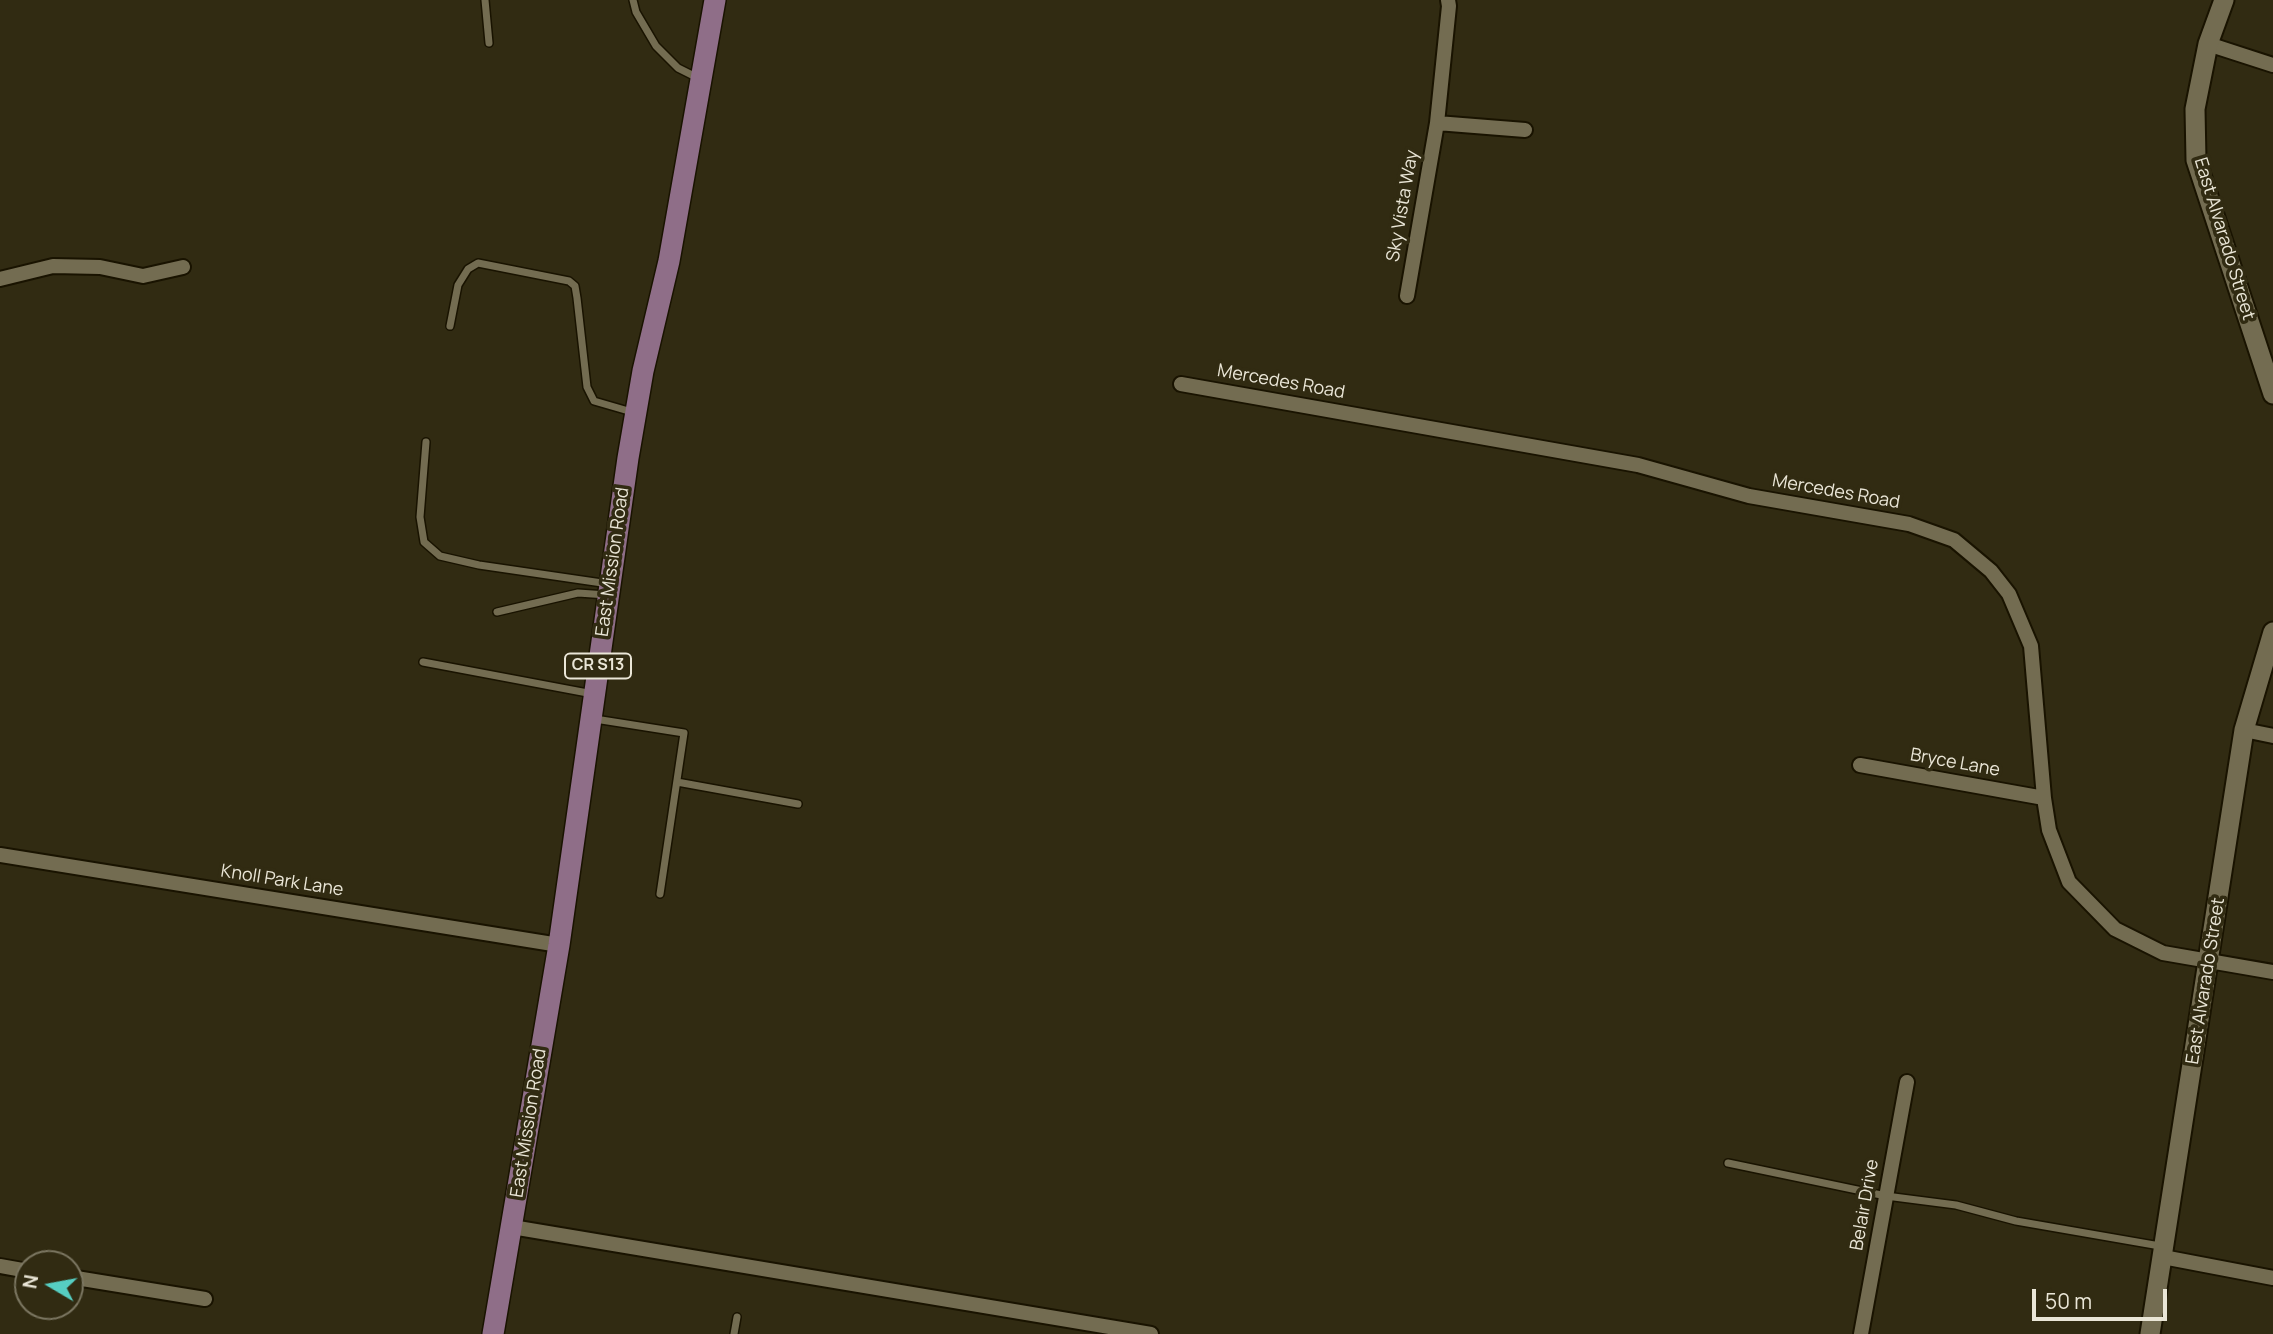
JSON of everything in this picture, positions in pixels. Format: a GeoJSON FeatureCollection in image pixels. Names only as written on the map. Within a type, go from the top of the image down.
{"type":"FeatureCollection","features":[{"type":"Feature","properties":{"kind":"main road","name":"East Mission Road"},"geometry":{"type":"LineString","coordinates":[[493,1334],[559,945],[643,371],[669,261],[715,0]]}},
{"type":"Feature","properties":{"kind":"street","name":"Sky Vista Way"},"geometry":{"type":"LineString","coordinates":[[1407,296],[1437,123],[1448,0]]}},
{"type":"Feature","properties":{"kind":"street","name":"East Alvarado Street"},"geometry":{"type":"LineString","coordinates":[[2224,0],[2208,44],[2195,109],[2196,160],[2273,394]]}},
{"type":"Feature","properties":{"kind":"street"},"geometry":{"type":"LineString","coordinates":[[2208,44],[2273,65]]}},
{"type":"Feature","properties":{"kind":"street"},"geometry":{"type":"LineString","coordinates":[[1437,123],[1525,130]]}},
{"type":"Feature","properties":{"kind":"street"},"geometry":{"type":"LineString","coordinates":[[0,279],[53,266],[100,268],[143,276],[183,267]]}},
{"type":"Feature","properties":{"kind":"street","name":"Mercedes Road"},"geometry":{"type":"LineString","coordinates":[[1181,384],[1638,464],[1749,496],[1909,524],[1954,540],[1991,572],[2009,594],[2031,646],[2043,798],[2049,830],[2069,882],[2115,929],[2163,953],[2273,972]]}},
{"type":"Feature","properties":{"kind":"street","name":"East Alvarado Street"},"geometry":{"type":"LineString","coordinates":[[2150,1334],[2244,730],[2273,632]]}},
{"type":"Feature","properties":{"kind":"street"},"geometry":{"type":"LineString","coordinates":[[2244,730],[2273,736]]}},
{"type":"Feature","properties":{"kind":"street","name":"Bryce Lane"},"geometry":{"type":"LineString","coordinates":[[1860,765],[2043,798]]}},
{"type":"Feature","properties":{"kind":"street","name":"Knoll Park Lane"},"geometry":{"type":"LineString","coordinates":[[0,855],[559,945]]}},
{"type":"Feature","properties":{"kind":"street","name":"Belair Drive"},"geometry":{"type":"LineString","coordinates":[[1861,1334],[1907,1082]]}},
{"type":"Feature","properties":{"kind":"street"},"geometry":{"type":"LineString","coordinates":[[512,1227],[1151,1334]]}},
{"type":"Feature","properties":{"kind":"street"},"geometry":{"type":"LineString","coordinates":[[2164,1252],[2273,1278]]}},
{"type":"Feature","properties":{"kind":"street"},"geometry":{"type":"LineString","coordinates":[[84,1279],[205,1299]]}},
{"type":"Feature","properties":{"kind":"lane"},"geometry":{"type":"LineString","coordinates":[[485,0],[489,43]]}},
{"type":"Feature","properties":{"kind":"lane"},"geometry":{"type":"LineString","coordinates":[[633,0],[636,12],[656,46],[678,68],[702,80]]}},
{"type":"Feature","properties":{"kind":"lane"},"geometry":{"type":"LineString","coordinates":[[450,326],[458,285],[468,269],[478,263],[569,281],[575,286],[587,387],[594,401],[636,414]]}},
{"type":"Feature","properties":{"kind":"lane"},"geometry":{"type":"LineString","coordinates":[[426,442],[420,517],[424,542],[440,556],[609,589]]}},
{"type":"Feature","properties":{"kind":"lane"},"geometry":{"type":"LineString","coordinates":[[497,612],[578,593],[609,589]]}},
{"type":"Feature","properties":{"kind":"lane"},"geometry":{"type":"LineString","coordinates":[[423,662],[594,695]]}},
{"type":"Feature","properties":{"kind":"lane"},"geometry":{"type":"LineString","coordinates":[[591,718],[684,733],[660,894]]}},
{"type":"Feature","properties":{"kind":"lane"},"geometry":{"type":"LineString","coordinates":[[677,782],[798,804]]}},
{"type":"Feature","properties":{"kind":"lane"},"geometry":{"type":"LineString","coordinates":[[1728,1163],[1886,1196],[1956,1205],[2016,1221],[2164,1252]]}},
{"type":"Feature","properties":{"kind":"lane"},"geometry":{"type":"LineString","coordinates":[[734,1334],[737,1317]]}}]}
